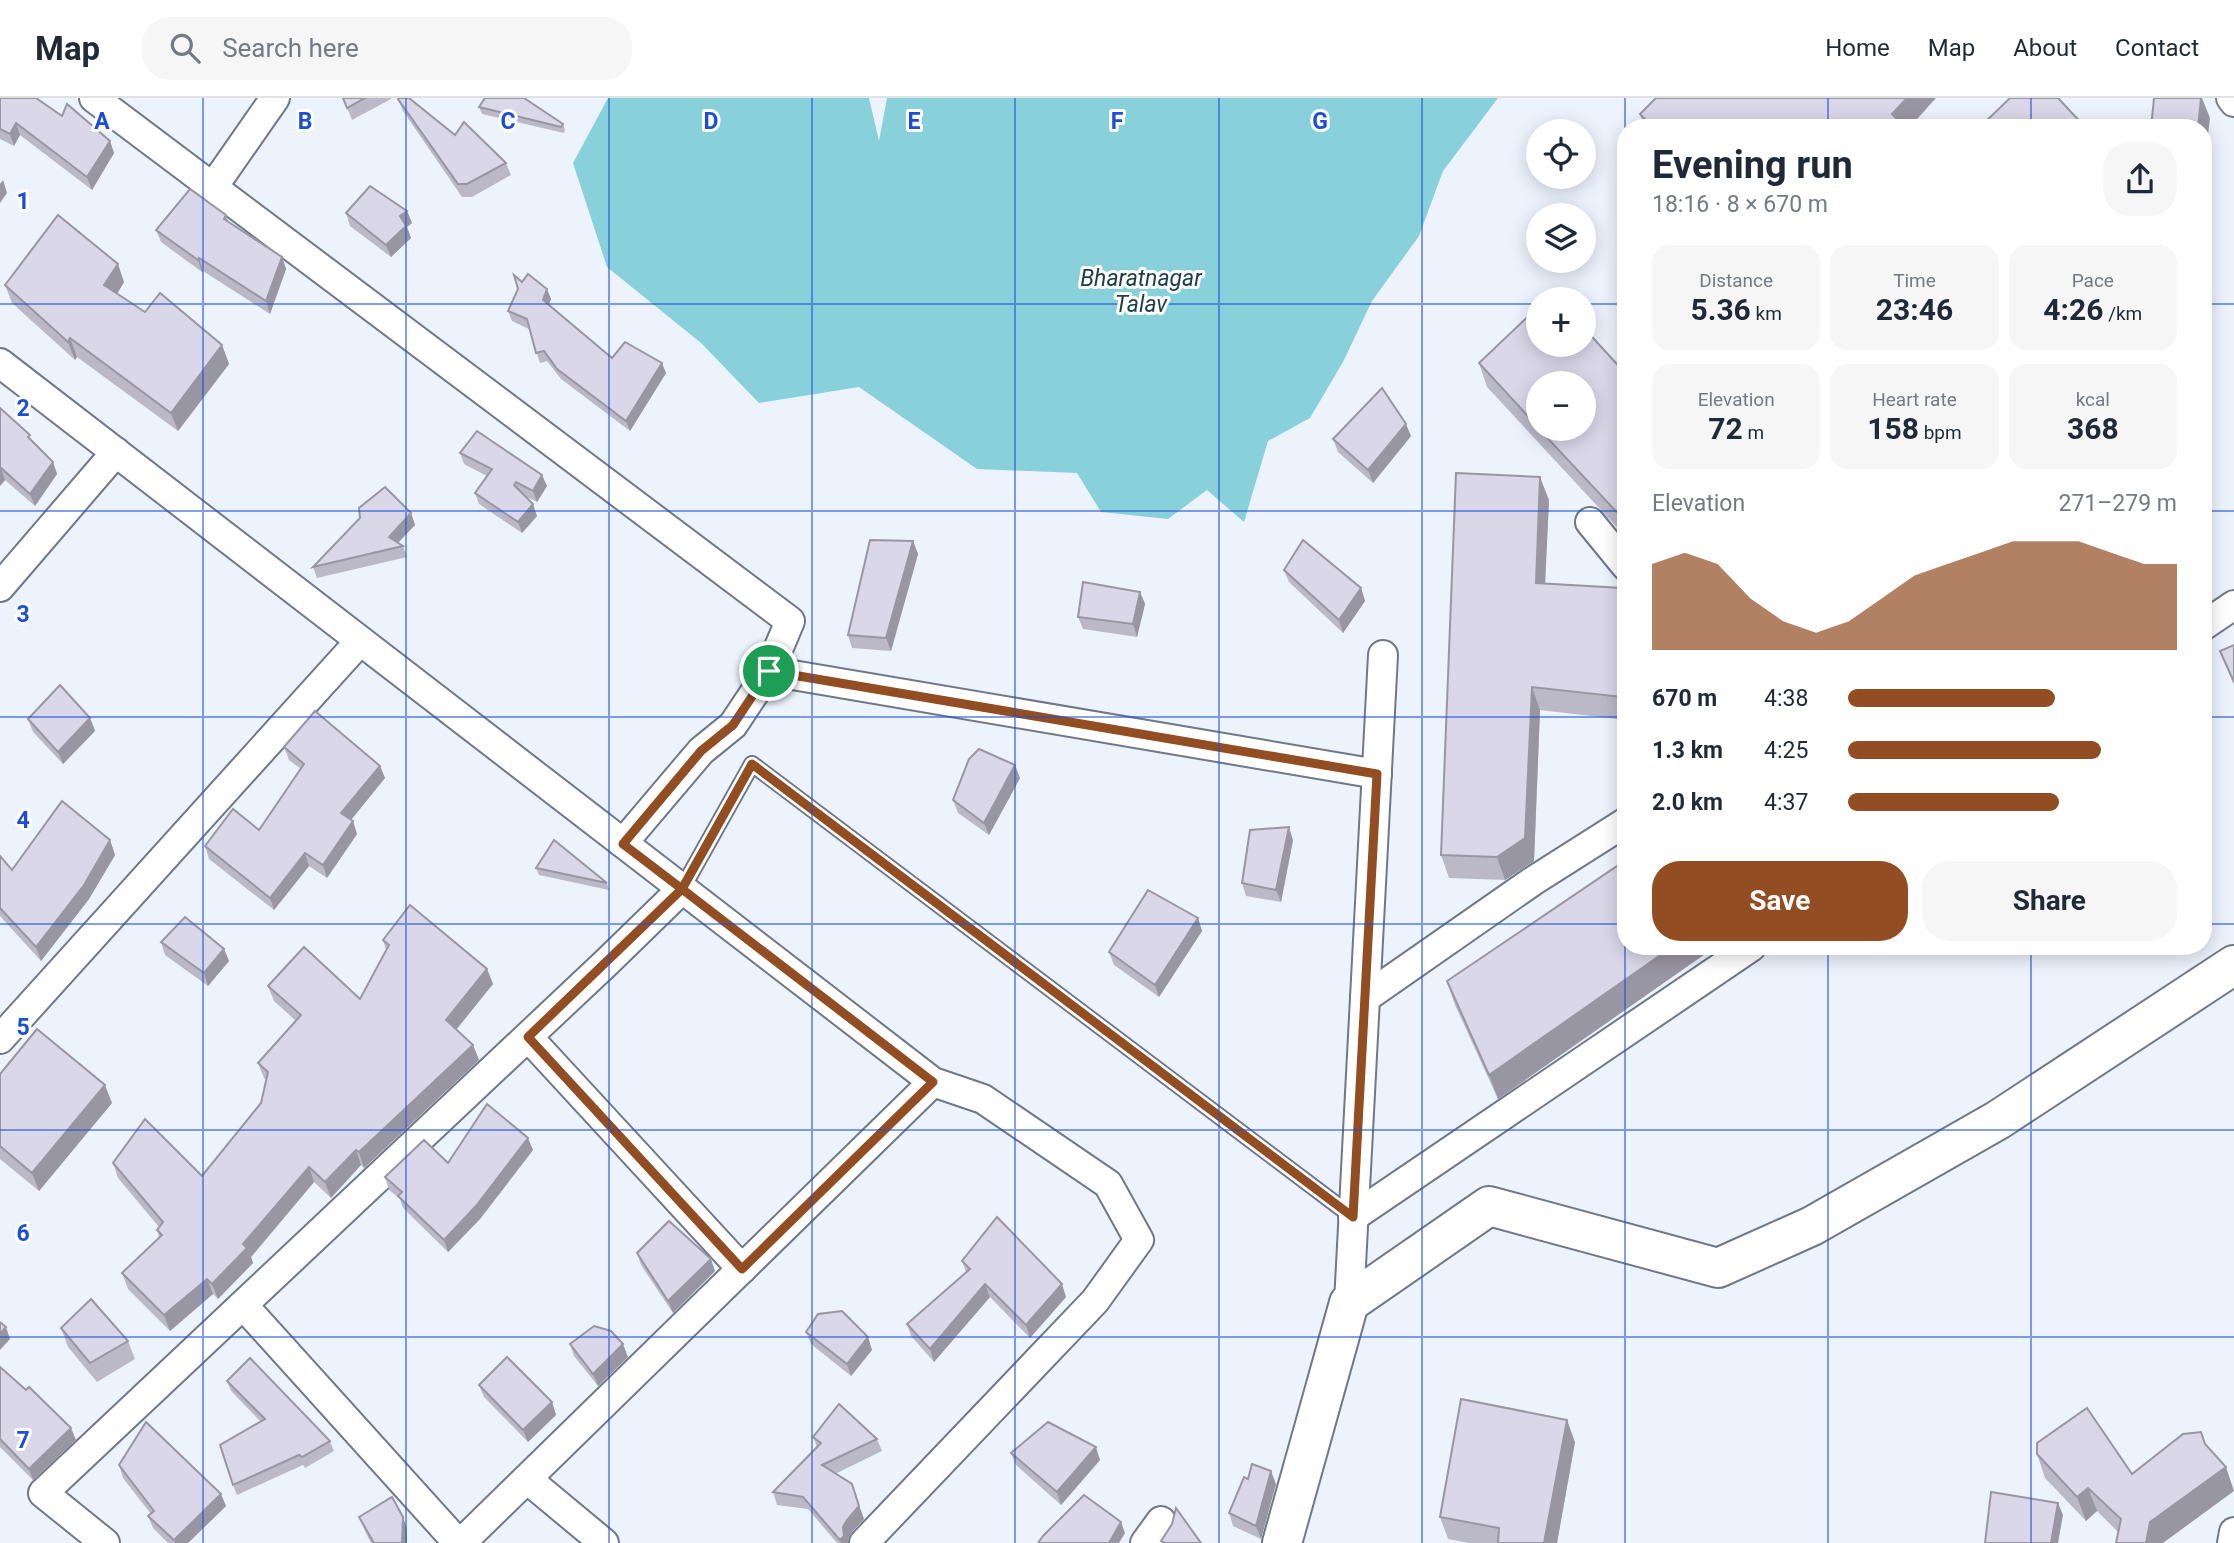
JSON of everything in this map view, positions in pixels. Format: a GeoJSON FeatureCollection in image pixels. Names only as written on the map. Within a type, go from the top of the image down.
{"type":"FeatureCollection","features":[{"type":"Feature","properties":{"kind":"street"},"geometry":{"type":"LineString","coordinates":[[94,98],[790,621],[769,671],[733,725],[701,751],[623,844]]}},
{"type":"Feature","properties":{"kind":"street"},"geometry":{"type":"LineString","coordinates":[[213,187],[275,98]]}},
{"type":"Feature","properties":{"kind":"street"},"geometry":{"type":"LineString","coordinates":[[2231,98],[2234,103]]}},
{"type":"Feature","properties":{"kind":"street"},"geometry":{"type":"LineString","coordinates":[[0,363],[933,1082],[983,1099],[1108,1184],[1139,1240],[1094,1301],[864,1543]]}},
{"type":"Feature","properties":{"kind":"street"},"geometry":{"type":"LineString","coordinates":[[0,587],[116,452]]}},
{"type":"Feature","properties":{"kind":"street"},"geometry":{"type":"LineString","coordinates":[[1590,522],[1617,555]]}},
{"type":"Feature","properties":{"kind":"street"},"geometry":{"type":"LineString","coordinates":[[2212,620],[2234,605]]}},
{"type":"Feature","properties":{"kind":"street"},"geometry":{"type":"LineString","coordinates":[[0,1040],[360,641]]}},
{"type":"Feature","properties":{"kind":"street"},"geometry":{"type":"LineString","coordinates":[[1283,1543],[1349,1303],[1383,656]]}},
{"type":"Feature","properties":{"kind":"street"},"geometry":{"type":"LineString","coordinates":[[769,671],[1377,774]]}},
{"type":"Feature","properties":{"kind":"street"},"geometry":{"type":"LineString","coordinates":[[1365,998],[1533,881],[1617,828]]}},
{"type":"Feature","properties":{"kind":"street"},"geometry":{"type":"LineString","coordinates":[[105,1543],[43,1493],[682,889]]}},
{"type":"Feature","properties":{"kind":"street"},"geometry":{"type":"LineString","coordinates":[[1353,1217],[1739,955]]}},
{"type":"Feature","properties":{"kind":"street"},"geometry":{"type":"LineString","coordinates":[[1349,1303],[1489,1206],[1718,1268],[1812,1226],[1998,1120],[2234,965]]}},
{"type":"Feature","properties":{"kind":"street"},"geometry":{"type":"LineString","coordinates":[[528,1037],[742,1269]]}},
{"type":"Feature","properties":{"kind":"street"},"geometry":{"type":"LineString","coordinates":[[243,1305],[460,1543],[933,1082]]}},
{"type":"Feature","properties":{"kind":"street"},"geometry":{"type":"LineString","coordinates":[[527,1479],[604,1543]]}},
{"type":"Feature","properties":{"kind":"street"},"geometry":{"type":"LineString","coordinates":[[2232,1543],[2234,1532]]}},
{"type":"Feature","properties":{"kind":"lane"},"geometry":{"type":"LineString","coordinates":[[682,889],[752,764],[1353,1217]]}},
{"type":"Feature","properties":{"kind":"water","name":"Bharatnagar Talav"},"geometry":{"type":"Polygon","coordinates":[[[608,98],[869,98],[879,141],[887,98],[1498,98],[1443,171],[1419,236],[1372,301],[1343,362],[1310,418],[1268,441],[1244,522],[1207,490],[1168,519],[1101,512],[1077,473],[977,469],[859,387],[759,403],[701,343],[607,267],[573,163],[608,98]]]}},
{"type":"Feature","properties":{"kind":"building"},"geometry":{"type":"Polygon","coordinates":[[[0,98],[36,98],[62,116],[67,104],[110,141],[87,177],[16,123],[10,134],[0,129],[0,98]]]}},
{"type":"Feature","properties":{"kind":"building"},"geometry":{"type":"Polygon","coordinates":[[[343,98],[365,98],[347,108],[343,98]]]}},
{"type":"Feature","properties":{"kind":"building"},"geometry":{"type":"Polygon","coordinates":[[[399,98],[409,98],[455,135],[464,122],[506,163],[467,184],[458,184],[399,98]]]}},
{"type":"Feature","properties":{"kind":"building"},"geometry":{"type":"Polygon","coordinates":[[[485,98],[524,98],[563,124],[561,127],[479,107],[485,98]]]}},
{"type":"Feature","properties":{"kind":"building"},"geometry":{"type":"Polygon","coordinates":[[[1656,98],[1907,98],[1892,114],[1897,119],[1645,119],[1640,114],[1656,98]]]}},
{"type":"Feature","properties":{"kind":"building"},"geometry":{"type":"Polygon","coordinates":[[[2010,98],[2058,98],[2078,119],[1988,119],[2010,98]]]}},
{"type":"Feature","properties":{"kind":"building"},"geometry":{"type":"Polygon","coordinates":[[[2154,98],[2201,98],[2199,119],[2152,119],[2154,98]]]}},
{"type":"Feature","properties":{"kind":"building"},"geometry":{"type":"Polygon","coordinates":[[[370,186],[407,211],[400,216],[406,226],[386,245],[346,213],[370,186]]]}},
{"type":"Feature","properties":{"kind":"building"},"geometry":{"type":"Polygon","coordinates":[[[190,189],[226,215],[224,219],[282,257],[266,301],[199,258],[198,260],[156,230],[190,189]]]}},
{"type":"Feature","properties":{"kind":"building"},"geometry":{"type":"Polygon","coordinates":[[[58,215],[118,264],[104,285],[145,312],[160,293],[222,345],[171,413],[70,338],[68,342],[5,285],[58,215]]]}},
{"type":"Feature","properties":{"kind":"building"},"geometry":{"type":"Polygon","coordinates":[[[528,274],[547,289],[543,300],[612,358],[625,342],[662,363],[626,421],[557,369],[544,351],[536,353],[527,319],[508,311],[518,289],[514,275],[522,282],[528,274]]]}},
{"type":"Feature","properties":{"kind":"building"},"geometry":{"type":"Polygon","coordinates":[[[1526,318],[1526,357],[1596,357],[1596,341],[1617,364],[1617,512],[1550,441],[1596,441],[1596,371],[1526,371],[1526,414],[1479,363],[1526,318]]]}},
{"type":"Feature","properties":{"kind":"building"},"geometry":{"type":"Polygon","coordinates":[[[1382,388],[1406,424],[1368,470],[1333,439],[1382,388]]]}},
{"type":"Feature","properties":{"kind":"building"},"geometry":{"type":"Polygon","coordinates":[[[0,408],[30,435],[28,437],[53,462],[30,494],[0,469],[0,408]]]}},
{"type":"Feature","properties":{"kind":"building"},"geometry":{"type":"Polygon","coordinates":[[[477,431],[542,475],[533,491],[516,482],[514,485],[533,504],[518,522],[475,493],[492,469],[460,453],[477,431]]]}},
{"type":"Feature","properties":{"kind":"building"},"geometry":{"type":"Polygon","coordinates":[[[1456,473],[1540,477],[1536,583],[1617,588],[1617,696],[1532,687],[1525,838],[1497,857],[1441,855],[1456,473]]]}},
{"type":"Feature","properties":{"kind":"building"},"geometry":{"type":"Polygon","coordinates":[[[385,487],[411,513],[389,537],[403,546],[313,567],[360,518],[359,508],[385,487]]]}},
{"type":"Feature","properties":{"kind":"building"},"geometry":{"type":"Polygon","coordinates":[[[870,540],[913,541],[886,638],[848,635],[870,540]]]}},
{"type":"Feature","properties":{"kind":"building"},"geometry":{"type":"Polygon","coordinates":[[[1303,540],[1361,588],[1339,620],[1284,570],[1303,540]]]}},
{"type":"Feature","properties":{"kind":"building"},"geometry":{"type":"Polygon","coordinates":[[[1083,582],[1140,592],[1133,624],[1078,617],[1083,582]]]}},
{"type":"Feature","properties":{"kind":"building"},"geometry":{"type":"Polygon","coordinates":[[[2234,645],[2234,682],[2220,651],[2234,645]]]}},
{"type":"Feature","properties":{"kind":"building"},"geometry":{"type":"Polygon","coordinates":[[[60,685],[90,718],[58,752],[28,719],[60,685]]]}},
{"type":"Feature","properties":{"kind":"building"},"geometry":{"type":"Polygon","coordinates":[[[315,711],[380,766],[341,813],[353,821],[323,865],[305,853],[270,898],[205,846],[233,809],[259,830],[304,764],[284,747],[315,711]]]}},
{"type":"Feature","properties":{"kind":"building"},"geometry":{"type":"Polygon","coordinates":[[[979,749],[1015,765],[984,823],[953,800],[969,759],[979,749]]]}},
{"type":"Feature","properties":{"kind":"building"},"geometry":{"type":"Polygon","coordinates":[[[62,801],[110,840],[84,885],[36,947],[0,908],[0,856],[12,870],[62,801]]]}},
{"type":"Feature","properties":{"kind":"building"},"geometry":{"type":"Polygon","coordinates":[[[1289,827],[1276,890],[1242,883],[1250,830],[1289,827]]]}},
{"type":"Feature","properties":{"kind":"building"},"geometry":{"type":"Polygon","coordinates":[[[554,840],[607,883],[536,868],[554,840]]]}},
{"type":"Feature","properties":{"kind":"building"},"geometry":{"type":"Polygon","coordinates":[[[1617,866],[1617,955],[1661,955],[1489,1075],[1447,981],[1617,866]]]}},
{"type":"Feature","properties":{"kind":"building"},"geometry":{"type":"Polygon","coordinates":[[[1148,890],[1198,918],[1155,985],[1109,952],[1148,890]]]}},
{"type":"Feature","properties":{"kind":"building"},"geometry":{"type":"Polygon","coordinates":[[[410,905],[487,969],[446,1020],[473,1045],[359,1152],[356,1150],[325,1182],[309,1167],[243,1244],[247,1248],[212,1284],[207,1279],[164,1315],[122,1273],[162,1235],[157,1230],[163,1222],[113,1163],[145,1119],[202,1176],[261,1103],[268,1072],[258,1063],[301,1015],[268,986],[304,947],[360,999],[389,945],[383,940],[410,905]]]}},
{"type":"Feature","properties":{"kind":"building"},"geometry":{"type":"Polygon","coordinates":[[[185,917],[224,949],[204,973],[161,942],[185,917]]]}},
{"type":"Feature","properties":{"kind":"building"},"geometry":{"type":"Polygon","coordinates":[[[37,1029],[105,1085],[32,1173],[0,1146],[0,1074],[37,1029]]]}},
{"type":"Feature","properties":{"kind":"building"},"geometry":{"type":"Polygon","coordinates":[[[487,1104],[528,1138],[476,1206],[444,1240],[398,1196],[402,1192],[385,1177],[424,1140],[448,1163],[487,1104]]]}},
{"type":"Feature","properties":{"kind":"building"},"geometry":{"type":"Polygon","coordinates":[[[997,1217],[1062,1284],[1026,1325],[985,1284],[930,1349],[907,1324],[970,1269],[962,1261],[997,1217]]]}},
{"type":"Feature","properties":{"kind":"building"},"geometry":{"type":"Polygon","coordinates":[[[669,1221],[711,1259],[668,1301],[637,1253],[669,1221]]]}},
{"type":"Feature","properties":{"kind":"building"},"geometry":{"type":"Polygon","coordinates":[[[91,1299],[128,1341],[90,1363],[61,1328],[91,1299]]]}},
{"type":"Feature","properties":{"kind":"building"},"geometry":{"type":"Polygon","coordinates":[[[842,1311],[868,1337],[847,1364],[806,1332],[818,1314],[842,1311]]]}},
{"type":"Feature","properties":{"kind":"building"},"geometry":{"type":"Polygon","coordinates":[[[0,1322],[6,1327],[0,1334],[0,1322]]]}},
{"type":"Feature","properties":{"kind":"building"},"geometry":{"type":"Polygon","coordinates":[[[594,1326],[611,1331],[623,1344],[593,1374],[570,1344],[594,1326]]]}},
{"type":"Feature","properties":{"kind":"building"},"geometry":{"type":"Polygon","coordinates":[[[507,1357],[552,1402],[523,1430],[479,1385],[507,1357]]]}},
{"type":"Feature","properties":{"kind":"building"},"geometry":{"type":"Polygon","coordinates":[[[250,1358],[330,1441],[302,1457],[299,1455],[233,1485],[220,1445],[265,1419],[227,1381],[250,1358]]]}},
{"type":"Feature","properties":{"kind":"building"},"geometry":{"type":"Polygon","coordinates":[[[0,1367],[26,1390],[29,1387],[71,1428],[29,1469],[0,1439],[0,1367]]]}},
{"type":"Feature","properties":{"kind":"building"},"geometry":{"type":"Polygon","coordinates":[[[1461,1399],[1567,1420],[1544,1543],[1498,1543],[1499,1528],[1440,1517],[1461,1399]]]}},
{"type":"Feature","properties":{"kind":"building"},"geometry":{"type":"Polygon","coordinates":[[[839,1404],[877,1439],[822,1465],[852,1484],[859,1506],[843,1527],[844,1536],[840,1540],[803,1497],[773,1492],[821,1443],[813,1437],[839,1404]]]}},
{"type":"Feature","properties":{"kind":"building"},"geometry":{"type":"Polygon","coordinates":[[[2087,1408],[2132,1474],[2183,1434],[2201,1432],[2205,1444],[2226,1467],[2150,1522],[2146,1543],[2116,1543],[2121,1519],[2088,1488],[2077,1497],[2037,1454],[2037,1443],[2087,1408]]]}},
{"type":"Feature","properties":{"kind":"building"},"geometry":{"type":"Polygon","coordinates":[[[146,1422],[221,1494],[174,1540],[148,1516],[154,1511],[119,1465],[146,1422]]]}},
{"type":"Feature","properties":{"kind":"building"},"geometry":{"type":"Polygon","coordinates":[[[1048,1422],[1096,1447],[1057,1492],[1011,1453],[1048,1422]]]}},
{"type":"Feature","properties":{"kind":"building"},"geometry":{"type":"Polygon","coordinates":[[[1252,1464],[1271,1471],[1256,1526],[1229,1513],[1244,1477],[1248,1479],[1252,1464]]]}},
{"type":"Feature","properties":{"kind":"building"},"geometry":{"type":"Polygon","coordinates":[[[1991,1492],[2058,1503],[2051,1543],[1985,1543],[1991,1492]]]}},
{"type":"Feature","properties":{"kind":"building"},"geometry":{"type":"Polygon","coordinates":[[[1084,1495],[1121,1522],[1109,1543],[1038,1543],[1043,1536],[1084,1495]]]}},
{"type":"Feature","properties":{"kind":"building"},"geometry":{"type":"Polygon","coordinates":[[[392,1497],[403,1517],[402,1543],[374,1543],[359,1517],[392,1497]]]}},
{"type":"Feature","properties":{"kind":"building"},"geometry":{"type":"Polygon","coordinates":[[[1176,1508],[1201,1543],[1161,1541],[1172,1524],[1176,1508]]]}},
{"type":"Feature","properties":{"kind":"route"},"geometry":{"type":"LineString","coordinates":[[769,671],[733,725],[701,751],[623,844],[682,889],[528,1037],[742,1269],[933,1082],[682,889],[752,764],[1353,1217],[1377,774],[769,671]]}}]}
